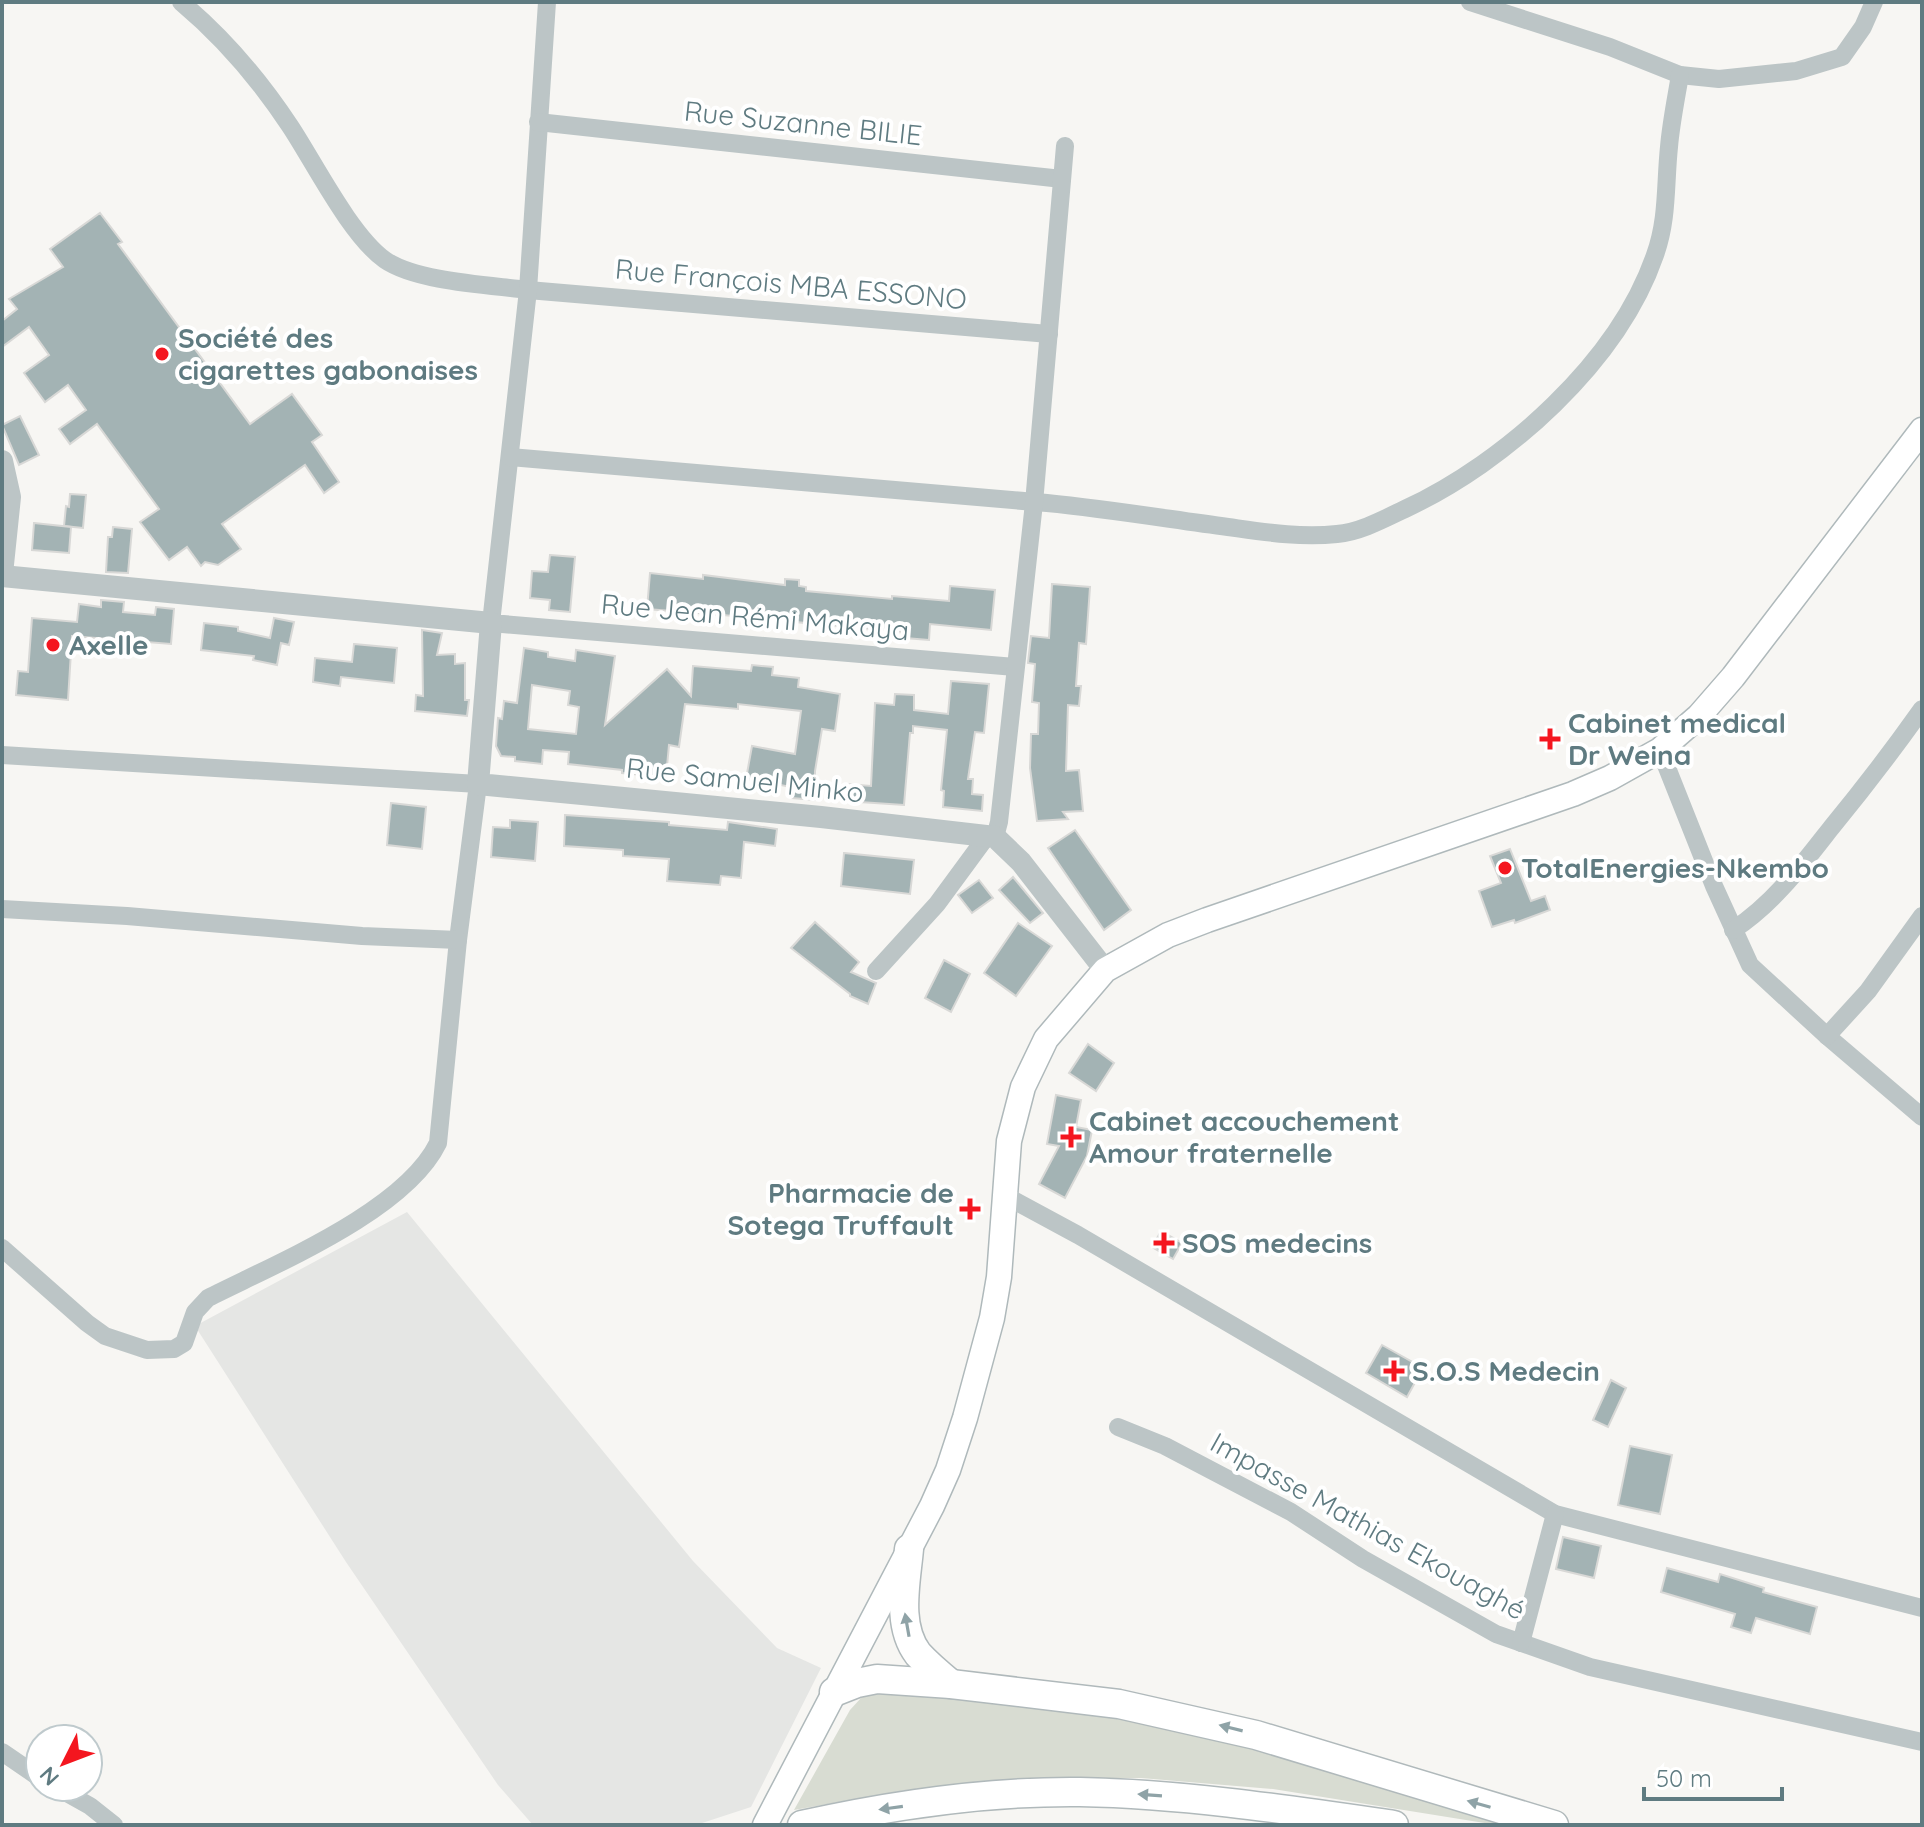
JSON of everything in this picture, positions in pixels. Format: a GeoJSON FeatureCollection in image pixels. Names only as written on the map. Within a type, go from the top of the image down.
{"type":"FeatureCollection","features":[{"type":"Feature","properties":{"kind":"main road"},"geometry":{"type":"LineString","coordinates":[[765,1825],[948,1470],[982,1363],[999,1277],[1009,1141],[1029,1071],[1060,1020],[1105,970],[1168,935],[1573,794],[1610,778],[1660,750],[1699,716],[1733,677],[1922,430]]}},
{"type":"Feature","properties":{"kind":"main road"},"geometry":{"type":"LineString","coordinates":[[909,1549],[904,1615],[907,1632],[918,1653],[951,1684]]}},
{"type":"Feature","properties":{"kind":"main road"},"geometry":{"type":"LineString","coordinates":[[834,1692],[877,1679],[951,1684],[1119,1704],[1204,1722],[1321,1753],[1554,1825]]}},
{"type":"Feature","properties":{"kind":"main road"},"geometry":{"type":"LineString","coordinates":[[802,1825],[887,1808],[972,1798],[1076,1792],[1145,1794],[1247,1804],[1394,1825]]}},
{"type":"Feature","properties":{"kind":"street","name":"Rue François MBA ESSONO"},"geometry":{"type":"LineString","coordinates":[[181,2],[212,28],[253,73],[339,205],[385,260],[409,271],[528,290],[1049,334]]}},
{"type":"Feature","properties":{"kind":"street"},"geometry":{"type":"LineString","coordinates":[[2,1248],[105,1336],[147,1350],[174,1349],[184,1343],[195,1312],[208,1298],[326,1240],[412,1181],[429,1162],[438,1143],[458,940],[478,784],[484,623],[510,457],[528,290],[547,2]]}},
{"type":"Feature","properties":{"kind":"street"},"geometry":{"type":"LineString","coordinates":[[1470,2],[1610,47],[1680,75],[1719,79],[1755,77],[1825,64],[1842,57],[1863,27],[1874,2]]}},
{"type":"Feature","properties":{"kind":"street"},"geometry":{"type":"LineString","coordinates":[[510,457],[1034,503],[1304,536],[1342,534],[1418,503],[1482,464],[1564,396],[1618,326],[1654,259],[1665,225],[1669,149],[1680,75]]}},
{"type":"Feature","properties":{"kind":"street","name":"Rue Suzanne BILIE"},"geometry":{"type":"LineString","coordinates":[[538,122],[1062,179]]}},
{"type":"Feature","properties":{"kind":"street"},"geometry":{"type":"LineString","coordinates":[[876,971],[937,904],[991,837],[999,822],[1034,503],[1065,146]]}},
{"type":"Feature","properties":{"kind":"street"},"geometry":{"type":"LineString","coordinates":[[2,461],[10,497],[2,575],[484,623]]}},
{"type":"Feature","properties":{"kind":"street","name":"Rue Jean Rémi Makaya"},"geometry":{"type":"LineString","coordinates":[[484,623],[1015,667]]}},
{"type":"Feature","properties":{"kind":"street"},"geometry":{"type":"LineString","coordinates":[[1733,930],[1776,896],[1891,753],[1922,709]]}},
{"type":"Feature","properties":{"kind":"street"},"geometry":{"type":"LineString","coordinates":[[1660,750],[1750,965],[1922,1117]]}},
{"type":"Feature","properties":{"kind":"street"},"geometry":{"type":"LineString","coordinates":[[2,755],[478,784]]}},
{"type":"Feature","properties":{"kind":"street","name":"Rue Samuel Minko"},"geometry":{"type":"LineString","coordinates":[[478,784],[805,815],[991,837]]}},
{"type":"Feature","properties":{"kind":"street"},"geometry":{"type":"LineString","coordinates":[[991,837],[1021,862],[1105,970]]}},
{"type":"Feature","properties":{"kind":"street"},"geometry":{"type":"LineString","coordinates":[[2,909],[143,917],[362,936],[458,940]]}},
{"type":"Feature","properties":{"kind":"street"},"geometry":{"type":"LineString","coordinates":[[1827,1036],[1868,991],[1922,916]]}},
{"type":"Feature","properties":{"kind":"street"},"geometry":{"type":"LineString","coordinates":[[1004,1195],[1078,1235],[1555,1514],[1922,1608]]}},
{"type":"Feature","properties":{"kind":"street","name":"Impasse Mathias Ekouaghé"},"geometry":{"type":"LineString","coordinates":[[1118,1427],[1165,1446],[1291,1512],[1448,1609],[1496,1634],[1590,1667],[1922,1742]]}},
{"type":"Feature","properties":{"kind":"street"},"geometry":{"type":"LineString","coordinates":[[1521,1643],[1555,1514]]}},
{"type":"Feature","properties":{"kind":"street"},"geometry":{"type":"LineString","coordinates":[[2,1752],[24,1767]]}},
{"type":"Feature","properties":{"kind":"street"},"geometry":{"type":"LineString","coordinates":[[85,1803],[114,1825]]}},
{"type":"Feature","properties":{"kind":"shaded area"},"geometry":{"type":"Polygon","coordinates":[[[407,1212],[693,1561],[777,1648],[821,1668],[751,1807],[696,1825],[533,1825],[498,1785],[346,1562],[195,1326],[407,1212]]]}},
{"type":"Feature","properties":{"kind":"shaded area"},"geometry":{"type":"Polygon","coordinates":[[[876,1689],[1096,1712],[1285,1755],[1498,1817],[1497,1825],[1273,1789],[1141,1778],[1008,1779],[906,1790],[794,1810],[850,1710],[861,1698],[876,1689]]]}},
{"type":"Feature","properties":{"kind":"building"},"geometry":{"type":"Polygon","coordinates":[[[100,213],[122,242],[118,244],[250,424],[292,394],[322,435],[312,442],[339,482],[324,493],[305,465],[222,524],[241,549],[218,565],[205,562],[201,566],[187,547],[169,560],[140,522],[159,509],[97,424],[70,444],[59,429],[86,410],[68,385],[45,402],[24,373],[49,355],[29,327],[2,347],[2,321],[17,309],[9,299],[63,267],[50,249],[100,213]]]}},
{"type":"Feature","properties":{"kind":"building"},"geometry":{"type":"Polygon","coordinates":[[[20,416],[39,455],[19,465],[2,425],[20,416]]]}},
{"type":"Feature","properties":{"kind":"building"},"geometry":{"type":"Polygon","coordinates":[[[70,494],[86,495],[83,528],[64,526],[70,494]]]}},
{"type":"Feature","properties":{"kind":"building"},"geometry":{"type":"Polygon","coordinates":[[[34,523],[71,527],[69,553],[32,550],[34,523]]]}},
{"type":"Feature","properties":{"kind":"building"},"geometry":{"type":"Polygon","coordinates":[[[113,527],[132,529],[128,573],[106,572],[108,537],[112,537],[113,527]]]}},
{"type":"Feature","properties":{"kind":"building"},"geometry":{"type":"Polygon","coordinates":[[[550,555],[575,557],[570,612],[549,610],[550,600],[530,598],[532,571],[548,572],[550,555]]]}},
{"type":"Feature","properties":{"kind":"building"},"geometry":{"type":"Polygon","coordinates":[[[650,573],[703,579],[703,575],[785,585],[785,579],[799,580],[799,586],[806,587],[806,591],[892,599],[892,596],[949,601],[950,586],[995,590],[991,630],[930,624],[929,640],[905,638],[906,632],[784,621],[785,614],[750,610],[749,615],[735,613],[734,616],[647,609],[650,573]]]}},
{"type":"Feature","properties":{"kind":"building"},"geometry":{"type":"Polygon","coordinates":[[[1052,584],[1090,587],[1086,644],[1079,643],[1076,686],[1081,686],[1079,706],[1068,705],[1066,771],[1079,770],[1083,811],[1063,812],[1068,819],[1037,821],[1030,768],[1031,734],[1038,734],[1039,703],[1032,702],[1035,664],[1028,663],[1031,636],[1049,638],[1052,584]]]}},
{"type":"Feature","properties":{"kind":"building"},"geometry":{"type":"Polygon","coordinates":[[[101,600],[124,602],[123,612],[155,615],[156,607],[174,609],[171,644],[72,636],[68,700],[16,695],[18,671],[28,672],[32,618],[77,622],[79,604],[101,607],[101,600]]]}},
{"type":"Feature","properties":{"kind":"building"},"geometry":{"type":"Polygon","coordinates":[[[274,618],[294,622],[289,645],[281,643],[277,665],[253,660],[254,656],[201,650],[204,623],[238,627],[238,631],[270,638],[274,618]]]}},
{"type":"Feature","properties":{"kind":"building"},"geometry":{"type":"Polygon","coordinates":[[[422,630],[442,633],[437,655],[455,654],[455,664],[465,663],[465,700],[469,700],[467,716],[415,711],[416,695],[423,696],[422,630]]]}},
{"type":"Feature","properties":{"kind":"building"},"geometry":{"type":"Polygon","coordinates":[[[354,644],[397,648],[394,683],[341,677],[340,686],[313,682],[315,658],[352,662],[354,644]]]}},
{"type":"Feature","properties":{"kind":"building"},"geometry":{"type":"Polygon","coordinates":[[[524,648],[548,652],[548,657],[575,661],[576,650],[615,656],[605,725],[667,669],[691,696],[693,666],[751,671],[752,665],[773,667],[772,675],[799,678],[798,687],[840,694],[835,731],[822,729],[815,771],[815,800],[792,798],[792,787],[746,779],[752,746],[795,754],[801,711],[738,704],[738,709],[685,704],[679,747],[669,745],[666,777],[568,764],[569,752],[543,750],[542,764],[501,756],[496,746],[498,718],[502,719],[504,701],[517,703],[524,648]],[[532,685],[528,729],[576,734],[579,707],[568,705],[570,691],[532,685]]]}},
{"type":"Feature","properties":{"kind":"building"},"geometry":{"type":"Polygon","coordinates":[[[951,681],[989,684],[984,733],[975,732],[968,779],[973,779],[972,794],[983,795],[982,811],[943,807],[944,791],[941,790],[947,730],[913,726],[904,805],[845,801],[847,784],[871,786],[875,703],[894,705],[895,694],[914,695],[914,710],[948,714],[951,681]]]}},
{"type":"Feature","properties":{"kind":"building"},"geometry":{"type":"Polygon","coordinates":[[[391,803],[426,807],[422,849],[387,845],[391,803]]]}},
{"type":"Feature","properties":{"kind":"building"},"geometry":{"type":"Polygon","coordinates":[[[565,815],[669,822],[669,825],[727,830],[728,822],[777,829],[775,846],[744,842],[741,878],[721,876],[720,885],[667,881],[669,859],[623,856],[623,850],[564,846],[565,815]]]}},
{"type":"Feature","properties":{"kind":"building"},"geometry":{"type":"Polygon","coordinates":[[[510,820],[538,822],[535,861],[491,857],[493,827],[510,828],[510,820]]]}},
{"type":"Feature","properties":{"kind":"building"},"geometry":{"type":"Polygon","coordinates":[[[1075,830],[1131,910],[1104,930],[1048,848],[1075,830]]]}},
{"type":"Feature","properties":{"kind":"building"},"geometry":{"type":"Polygon","coordinates":[[[1510,849],[1531,901],[1545,896],[1550,910],[1515,923],[1514,920],[1492,927],[1479,891],[1501,883],[1490,856],[1510,849]]]}},
{"type":"Feature","properties":{"kind":"building"},"geometry":{"type":"Polygon","coordinates":[[[844,853],[914,860],[910,894],[841,886],[844,853]]]}},
{"type":"Feature","properties":{"kind":"building"},"geometry":{"type":"Polygon","coordinates":[[[1013,877],[1043,913],[1030,923],[999,890],[1013,877]]]}},
{"type":"Feature","properties":{"kind":"building"},"geometry":{"type":"Polygon","coordinates":[[[979,880],[993,898],[972,913],[958,895],[979,880]]]}},
{"type":"Feature","properties":{"kind":"building"},"geometry":{"type":"Polygon","coordinates":[[[815,922],[859,962],[851,972],[876,983],[868,1004],[850,996],[791,948],[815,922]]]}},
{"type":"Feature","properties":{"kind":"building"},"geometry":{"type":"Polygon","coordinates":[[[1018,923],[1052,946],[1016,996],[984,973],[1018,923]]]}},
{"type":"Feature","properties":{"kind":"building"},"geometry":{"type":"Polygon","coordinates":[[[944,960],[970,974],[951,1012],[925,998],[944,960]]]}},
{"type":"Feature","properties":{"kind":"building"},"geometry":{"type":"Polygon","coordinates":[[[1088,1044],[1114,1063],[1096,1091],[1069,1073],[1088,1044]]]}},
{"type":"Feature","properties":{"kind":"building"},"geometry":{"type":"Polygon","coordinates":[[[1056,1095],[1081,1100],[1076,1127],[1092,1130],[1087,1156],[1065,1198],[1039,1184],[1059,1146],[1047,1144],[1056,1095]]]}},
{"type":"Feature","properties":{"kind":"building"},"geometry":{"type":"Polygon","coordinates":[[[1161,1231],[1182,1243],[1173,1259],[1152,1247],[1161,1231]]]}},
{"type":"Feature","properties":{"kind":"building","name":"S.O.S Medecin"},"geometry":{"type":"Polygon","coordinates":[[[1382,1345],[1423,1368],[1407,1397],[1366,1373],[1382,1345]]]}},
{"type":"Feature","properties":{"kind":"building"},"geometry":{"type":"Polygon","coordinates":[[[1611,1380],[1626,1388],[1608,1427],[1593,1420],[1611,1380]]]}},
{"type":"Feature","properties":{"kind":"building"},"geometry":{"type":"Polygon","coordinates":[[[1630,1446],[1672,1455],[1660,1514],[1618,1505],[1630,1446]]]}},
{"type":"Feature","properties":{"kind":"building"},"geometry":{"type":"Polygon","coordinates":[[[1563,1537],[1601,1546],[1594,1578],[1556,1569],[1563,1537]]]}},
{"type":"Feature","properties":{"kind":"building"},"geometry":{"type":"Polygon","coordinates":[[[1667,1568],[1718,1582],[1720,1574],[1764,1588],[1763,1592],[1817,1607],[1810,1634],[1756,1618],[1751,1633],[1731,1627],[1735,1614],[1661,1592],[1667,1568]]]}},
{"type":"Feature","properties":{"kind":"place","name":"Société des cigarettes gabonaises"},"geometry":{"type":"Point","coordinates":[162,354]}},
{"type":"Feature","properties":{"kind":"place","name":"Axelle"},"geometry":{"type":"Point","coordinates":[53,645]}},
{"type":"Feature","properties":{"kind":"place","name":"Cabinet medical Dr Weina"},"geometry":{"type":"Point","coordinates":[1550,739]}},
{"type":"Feature","properties":{"kind":"place","name":"TotalEnergies-Nkembo"},"geometry":{"type":"Point","coordinates":[1505,868]}},
{"type":"Feature","properties":{"kind":"place","name":"Cabinet accouchement Amour fraternelle"},"geometry":{"type":"Point","coordinates":[1071,1137]}},
{"type":"Feature","properties":{"kind":"place","name":"Pharmacie de Sotega Truffault"},"geometry":{"type":"Point","coordinates":[970,1209]}},
{"type":"Feature","properties":{"kind":"place","name":"SOS medecins"},"geometry":{"type":"Point","coordinates":[1164,1243]}},
{"type":"Feature","properties":{"kind":"place","name":"S.O.S Medecin"},"geometry":{"type":"Point","coordinates":[1394,1371]}}]}
